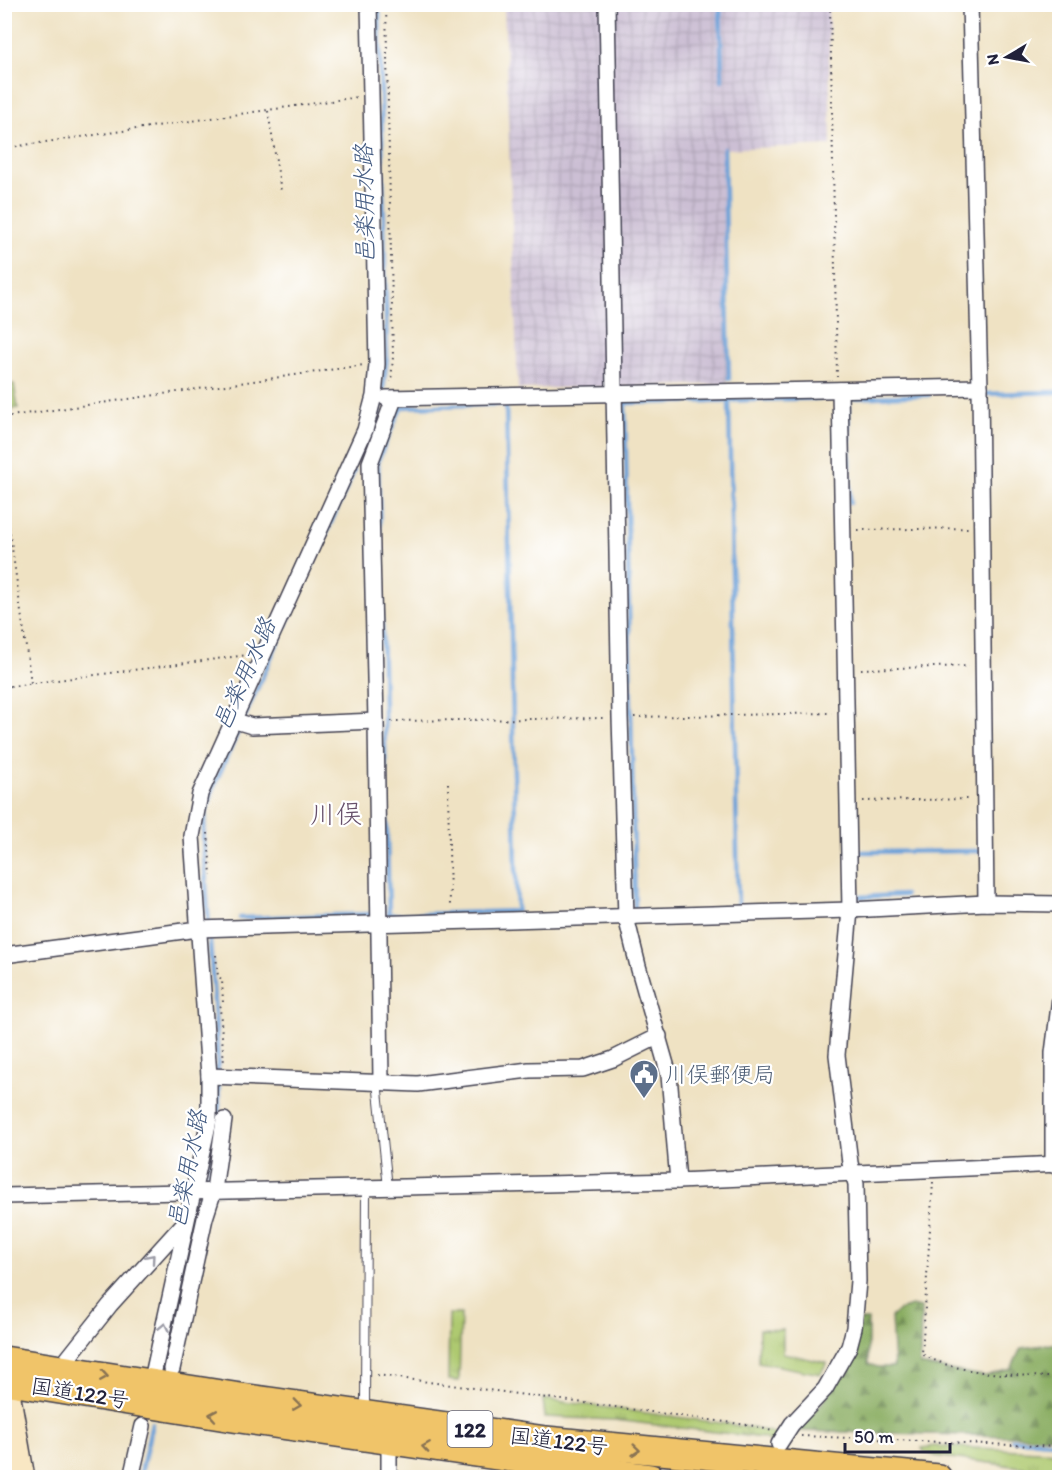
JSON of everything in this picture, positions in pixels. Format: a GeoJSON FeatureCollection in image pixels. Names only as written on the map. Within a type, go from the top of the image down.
{"type":"FeatureCollection","features":[{"type":"Feature","properties":{"kind":"highway","name":"国道122号"},"geometry":{"type":"LineString","coordinates":[[5,1372],[63,1370],[151,1402],[365,1415],[546,1440],[938,1478]]}},
{"type":"Feature","properties":{"kind":"highway","name":"国道122号"},"geometry":{"type":"LineString","coordinates":[[5,1372],[151,1402],[389,1442],[651,1478]]}},
{"type":"Feature","properties":{"kind":"main road"},"geometry":{"type":"LineString","coordinates":[[5,1372],[24,1478]]}},
{"type":"Feature","properties":{"kind":"street"},"geometry":{"type":"LineString","coordinates":[[369,4],[377,364],[386,398],[370,463],[379,924],[379,1081]]}},
{"type":"Feature","properties":{"kind":"street"},"geometry":{"type":"LineString","coordinates":[[608,4],[620,717],[626,917],[669,1075],[678,1181]]}},
{"type":"Feature","properties":{"kind":"street"},"geometry":{"type":"LineString","coordinates":[[970,4],[980,387],[986,903]]}},
{"type":"Feature","properties":{"kind":"street"},"geometry":{"type":"LineString","coordinates":[[386,398],[980,387]]}},
{"type":"Feature","properties":{"kind":"street"},"geometry":{"type":"LineString","coordinates":[[782,1439],[802,1412],[825,1389],[849,1347],[854,1328],[858,1281],[856,1184],[850,1163],[837,1055],[849,910],[846,669],[838,390]]}},
{"type":"Feature","properties":{"kind":"street"},"geometry":{"type":"LineString","coordinates":[[151,1402],[186,1221],[209,1120],[209,1076],[192,836],[200,794],[365,430],[386,398]]}},
{"type":"Feature","properties":{"kind":"street"},"geometry":{"type":"LineString","coordinates":[[232,720],[252,726],[376,722]]}},
{"type":"Feature","properties":{"kind":"street"},"geometry":{"type":"LineString","coordinates":[[4,955],[214,928],[849,910],[986,903],[1059,904]]}},
{"type":"Feature","properties":{"kind":"street"},"geometry":{"type":"LineString","coordinates":[[4,1196],[678,1181],[1056,1164],[1053,1053],[1059,998]]}},
{"type":"Feature","properties":{"kind":"street"},"geometry":{"type":"LineString","coordinates":[[209,1076],[418,1084],[529,1070],[583,1069],[613,1059],[659,1036]]}},
{"type":"Feature","properties":{"kind":"street"},"geometry":{"type":"LineString","coordinates":[[131,1478],[151,1402],[214,1190],[224,1120]]}},
{"type":"Feature","properties":{"kind":"street"},"geometry":{"type":"LineString","coordinates":[[63,1370],[68,1358],[110,1305],[186,1221]]}},
{"type":"Feature","properties":{"kind":"street"},"geometry":{"type":"LineString","coordinates":[[389,1442],[389,1478]]}},
{"type":"Feature","properties":{"kind":"lane"},"geometry":{"type":"LineString","coordinates":[[379,1081],[388,1188]]}},
{"type":"Feature","properties":{"kind":"lane"},"geometry":{"type":"LineString","coordinates":[[365,1415],[366,1189]]}},
{"type":"Feature","properties":{"kind":"path"},"geometry":{"type":"LineString","coordinates":[[386,4],[393,357],[386,398]]}},
{"type":"Feature","properties":{"kind":"path"},"geometry":{"type":"LineString","coordinates":[[830,4],[838,390]]}},
{"type":"Feature","properties":{"kind":"path"},"geometry":{"type":"LineString","coordinates":[[4,148],[371,95]]}},
{"type":"Feature","properties":{"kind":"path"},"geometry":{"type":"LineString","coordinates":[[268,110],[281,191]]}},
{"type":"Feature","properties":{"kind":"path"},"geometry":{"type":"LineString","coordinates":[[4,417],[377,364]]}},
{"type":"Feature","properties":{"kind":"path"},"geometry":{"type":"LineString","coordinates":[[4,491],[31,683]]}},
{"type":"Feature","properties":{"kind":"path"},"geometry":{"type":"LineString","coordinates":[[843,531],[981,528]]}},
{"type":"Feature","properties":{"kind":"path"},"geometry":{"type":"LineString","coordinates":[[4,687],[264,652]]}},
{"type":"Feature","properties":{"kind":"path"},"geometry":{"type":"LineString","coordinates":[[846,669],[983,666]]}},
{"type":"Feature","properties":{"kind":"path"},"geometry":{"type":"LineString","coordinates":[[448,783],[451,922]]}},
{"type":"Feature","properties":{"kind":"path"},"geometry":{"type":"LineString","coordinates":[[848,801],[984,799]]}},
{"type":"Feature","properties":{"kind":"path"},"geometry":{"type":"LineString","coordinates":[[209,827],[211,882]]}},
{"type":"Feature","properties":{"kind":"path"},"geometry":{"type":"LineString","coordinates":[[214,928],[218,976],[222,979],[223,1003],[220,1007],[225,1076]]}},
{"type":"Feature","properties":{"kind":"path"},"geometry":{"type":"LineString","coordinates":[[933,1171],[922,1354],[935,1361],[975,1370],[1059,1378]]}},
{"type":"Feature","properties":{"kind":"path"},"geometry":{"type":"LineString","coordinates":[[365,1374],[755,1425],[782,1439],[1059,1447]]}},
{"type":"Feature","properties":{"kind":"shaded area"},"geometry":{"type":"Polygon","coordinates":[[[504,5],[828,5],[831,145],[722,149],[727,384],[518,389],[504,5]]]}},
{"type":"Feature","properties":{"kind":"green space"},"geometry":{"type":"Polygon","coordinates":[[[14,384],[18,408],[5,410],[5,385],[14,384]]]}},
{"type":"Feature","properties":{"kind":"green space"},"geometry":{"type":"Polygon","coordinates":[[[911,1306],[921,1308],[920,1365],[985,1376],[1011,1369],[1021,1348],[1059,1343],[1059,1391],[1051,1437],[797,1431],[823,1402],[848,1365],[861,1320],[868,1320],[868,1364],[878,1367],[894,1367],[891,1317],[899,1310],[911,1306]]]}},
{"type":"Feature","properties":{"kind":"green space"},"geometry":{"type":"Polygon","coordinates":[[[449,1314],[461,1314],[459,1381],[448,1380],[449,1314]]]}},
{"type":"Feature","properties":{"kind":"green space"},"geometry":{"type":"Polygon","coordinates":[[[759,1329],[783,1330],[783,1353],[827,1363],[820,1374],[758,1362],[759,1329]]]}},
{"type":"Feature","properties":{"kind":"green space"},"geometry":{"type":"Polygon","coordinates":[[[543,1399],[728,1424],[781,1436],[775,1446],[764,1438],[615,1420],[545,1417],[543,1399]]]}},
{"type":"Feature","properties":{"kind":"green space"},"geometry":{"type":"Polygon","coordinates":[[[935,1446],[1059,1452],[1059,1472],[936,1456],[924,1452],[922,1448],[935,1446]]]}},
{"type":"Feature","properties":{"kind":"waterway","name":"邑楽用水路"},"geometry":{"type":"LineString","coordinates":[[370,436],[381,406],[387,357],[379,4]]}},
{"type":"Feature","properties":{"kind":"waterway"},"geometry":{"type":"LineString","coordinates":[[720,4],[722,80]]}},
{"type":"Feature","properties":{"kind":"waterway"},"geometry":{"type":"LineString","coordinates":[[724,149],[729,379]]}},
{"type":"Feature","properties":{"kind":"waterway"},"geometry":{"type":"LineString","coordinates":[[983,394],[1060,392]]}},
{"type":"Feature","properties":{"kind":"waterway"},"geometry":{"type":"LineString","coordinates":[[850,503],[848,398],[929,395]]}},
{"type":"Feature","properties":{"kind":"waterway"},"geometry":{"type":"LineString","coordinates":[[635,909],[625,403],[832,398]]}},
{"type":"Feature","properties":{"kind":"waterway"},"geometry":{"type":"LineString","coordinates":[[729,400],[738,907]]}},
{"type":"Feature","properties":{"kind":"waterway"},"geometry":{"type":"LineString","coordinates":[[506,404],[517,911],[389,915],[378,460],[401,407],[506,404]]}},
{"type":"Feature","properties":{"kind":"waterway","name":"邑楽用水路"},"geometry":{"type":"LineString","coordinates":[[216,1124],[219,1105],[217,1045],[203,839],[206,811],[214,786],[354,471]]}},
{"type":"Feature","properties":{"kind":"waterway"},"geometry":{"type":"LineString","coordinates":[[856,852],[982,851]]}},
{"type":"Feature","properties":{"kind":"waterway"},"geometry":{"type":"LineString","coordinates":[[856,892],[856,897],[905,895]]}},
{"type":"Feature","properties":{"kind":"waterway"},"geometry":{"type":"LineString","coordinates":[[240,918],[373,914]]}},
{"type":"Feature","properties":{"kind":"waterway","name":"邑楽用水路"},"geometry":{"type":"LineString","coordinates":[[164,1367],[213,1147]]}},
{"type":"Feature","properties":{"kind":"waterway","name":"邑楽用水路"},"geometry":{"type":"LineString","coordinates":[[140,1478],[152,1423]]}},
{"type":"Feature","properties":{"kind":"waterway"},"geometry":{"type":"LineString","coordinates":[[1012,1440],[1059,1442],[1060,1440]]}},
{"type":"Feature","properties":{"kind":"place","name":"川俣郵便局"},"geometry":{"type":"Point","coordinates":[644,1100]}},
{"type":"Feature","properties":{"kind":"district","name":"川俣"},"geometry":{"type":"Point","coordinates":[336,814]}}]}
